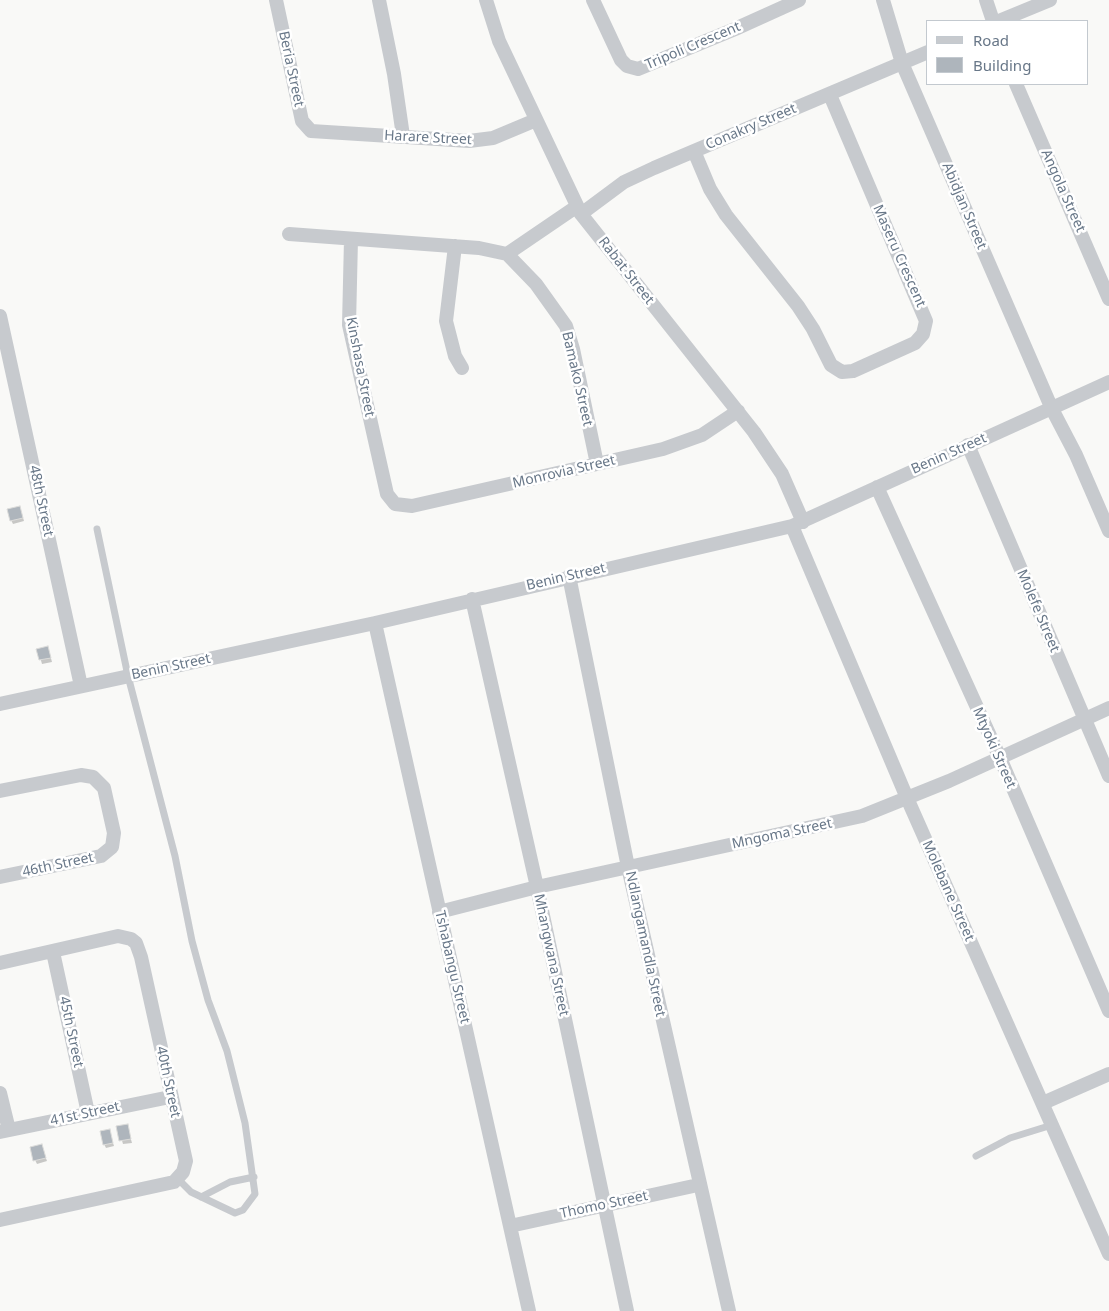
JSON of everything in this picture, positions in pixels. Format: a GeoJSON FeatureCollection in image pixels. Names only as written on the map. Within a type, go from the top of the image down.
{"type":"FeatureCollection","features":[{"type":"Feature","properties":{"kind":"street","name":"Beria Street"},"geometry":{"type":"LineString","coordinates":[[276,0],[302,121],[308,129],[315,132]]}},
{"type":"Feature","properties":{"kind":"street"},"geometry":{"type":"LineString","coordinates":[[379,0],[394,74],[403,136]]}},
{"type":"Feature","properties":{"kind":"street","name":"Rabat Street"},"geometry":{"type":"LineString","coordinates":[[486,0],[499,41],[579,211],[768,450],[782,474],[797,524]]}},
{"type":"Feature","properties":{"kind":"street","name":"Tripoli Crescent"},"geometry":{"type":"LineString","coordinates":[[593,0],[621,60],[627,66],[638,69],[800,0]]}},
{"type":"Feature","properties":{"kind":"street","name":"Abidjan Street"},"geometry":{"type":"LineString","coordinates":[[883,0],[902,63],[1052,409],[1076,455],[1109,531]]}},
{"type":"Feature","properties":{"kind":"street"},"geometry":{"type":"LineString","coordinates":[[986,0],[993,20]]}},
{"type":"Feature","properties":{"kind":"street"},"geometry":{"type":"LineString","coordinates":[[1001,20],[1050,0]]}},
{"type":"Feature","properties":{"kind":"street","name":"Conakry Street"},"geometry":{"type":"LineString","coordinates":[[579,211],[624,182],[926,53]]}},
{"type":"Feature","properties":{"kind":"street","name":"Angola Street"},"geometry":{"type":"LineString","coordinates":[[1016,85],[1109,299]]}},
{"type":"Feature","properties":{"kind":"street","name":"Maseru Crescent"},"geometry":{"type":"LineString","coordinates":[[694,151],[716,200],[738,231],[798,306],[813,329],[831,366],[842,372],[853,371],[915,343],[923,334],[926,321],[830,94]]}},
{"type":"Feature","properties":{"kind":"street","name":"Harare Street"},"geometry":{"type":"LineString","coordinates":[[315,132],[479,140],[502,135],[536,120]]}},
{"type":"Feature","properties":{"kind":"street"},"geometry":{"type":"LineString","coordinates":[[289,234],[455,246],[493,250],[507,254],[579,211]]}},
{"type":"Feature","properties":{"kind":"street","name":"Kinshasa Street"},"geometry":{"type":"LineString","coordinates":[[351,239],[349,325],[387,494]]}},
{"type":"Feature","properties":{"kind":"street"},"geometry":{"type":"LineString","coordinates":[[455,246],[446,320],[455,356],[462,368]]}},
{"type":"Feature","properties":{"kind":"street","name":"Bamako Street"},"geometry":{"type":"LineString","coordinates":[[507,254],[536,284],[566,326],[573,349],[597,464]]}},
{"type":"Feature","properties":{"kind":"street","name":"48th Street"},"geometry":{"type":"LineString","coordinates":[[0,316],[82,686]]}},
{"type":"Feature","properties":{"kind":"street","name":"Benin Street"},"geometry":{"type":"LineString","coordinates":[[0,704],[374,623],[797,524],[1109,382]]}},
{"type":"Feature","properties":{"kind":"street","name":"Monrovia Street"},"geometry":{"type":"LineString","coordinates":[[387,494],[395,504],[412,506],[664,449],[692,439],[738,411]]}},
{"type":"Feature","properties":{"kind":"street","name":"Molefe Street"},"geometry":{"type":"LineString","coordinates":[[968,445],[1109,776]]}},
{"type":"Feature","properties":{"kind":"street","name":"Mtyoki Street"},"geometry":{"type":"LineString","coordinates":[[877,487],[1000,758],[1109,1010]]}},
{"type":"Feature","properties":{"kind":"street","name":"Molebane Street"},"geometry":{"type":"LineString","coordinates":[[797,524],[907,798],[1109,1254]]}},
{"type":"Feature","properties":{"kind":"street","name":"Ndlangamandla Street"},"geometry":{"type":"LineString","coordinates":[[569,576],[628,867],[698,1185],[729,1311]]}},
{"type":"Feature","properties":{"kind":"street","name":"Mhangwana Street"},"geometry":{"type":"LineString","coordinates":[[472,599],[537,887],[627,1311]]}},
{"type":"Feature","properties":{"kind":"street","name":"Tshabangu Street"},"geometry":{"type":"LineString","coordinates":[[374,623],[529,1311]]}},
{"type":"Feature","properties":{"kind":"street","name":"Mngoma Street"},"geometry":{"type":"LineString","coordinates":[[439,912],[537,887],[875,812],[1109,708]]}},
{"type":"Feature","properties":{"kind":"street","name":"46th Street"},"geometry":{"type":"LineString","coordinates":[[0,791],[81,775],[97,779],[104,788],[114,833],[112,847],[107,852],[88,859],[0,878]]}},
{"type":"Feature","properties":{"kind":"street","name":"40th Street"},"geometry":{"type":"LineString","coordinates":[[0,963],[118,936],[131,939],[136,943],[141,956],[170,1096],[186,1161],[183,1172],[178,1179]]}},
{"type":"Feature","properties":{"kind":"street","name":"45th Street"},"geometry":{"type":"LineString","coordinates":[[53,952],[88,1113]]}},
{"type":"Feature","properties":{"kind":"street"},"geometry":{"type":"LineString","coordinates":[[1043,1103],[1109,1074]]}},
{"type":"Feature","properties":{"kind":"street"},"geometry":{"type":"LineString","coordinates":[[0,1093],[4,1131]]}},
{"type":"Feature","properties":{"kind":"street","name":"41st Street"},"geometry":{"type":"LineString","coordinates":[[4,1131],[170,1096]]}},
{"type":"Feature","properties":{"kind":"street"},"geometry":{"type":"LineString","coordinates":[[0,1220],[178,1179]]}},
{"type":"Feature","properties":{"kind":"street","name":"Thomo Street"},"geometry":{"type":"LineString","coordinates":[[510,1226],[698,1185]]}},
{"type":"Feature","properties":{"kind":"lane"},"geometry":{"type":"LineString","coordinates":[[97,530],[128,676],[175,856],[192,941],[208,1000],[227,1050],[243,1114],[254,1177],[255,1194],[243,1210],[235,1213],[201,1198],[191,1192],[178,1179]]}},
{"type":"Feature","properties":{"kind":"lane"},"geometry":{"type":"LineString","coordinates":[[976,1156],[1010,1138],[1053,1125]]}},
{"type":"Feature","properties":{"kind":"lane"},"geometry":{"type":"LineString","coordinates":[[201,1198],[230,1182],[254,1177]]}},
{"type":"Feature","properties":{"kind":"building"},"geometry":{"type":"Polygon","coordinates":[[[20,506],[23,518],[10,521],[7,509],[20,506]]]}},
{"type":"Feature","properties":{"kind":"building"},"geometry":{"type":"Polygon","coordinates":[[[48,646],[51,658],[39,660],[36,649],[48,646]]]}},
{"type":"Feature","properties":{"kind":"building"},"geometry":{"type":"Polygon","coordinates":[[[128,1124],[131,1139],[119,1141],[116,1126],[128,1124]]]}},
{"type":"Feature","properties":{"kind":"building"},"geometry":{"type":"Polygon","coordinates":[[[110,1129],[113,1143],[103,1145],[100,1131],[110,1129]]]}},
{"type":"Feature","properties":{"kind":"building"},"geometry":{"type":"Polygon","coordinates":[[[42,1144],[46,1158],[33,1161],[30,1147],[42,1144]]]}}]}
